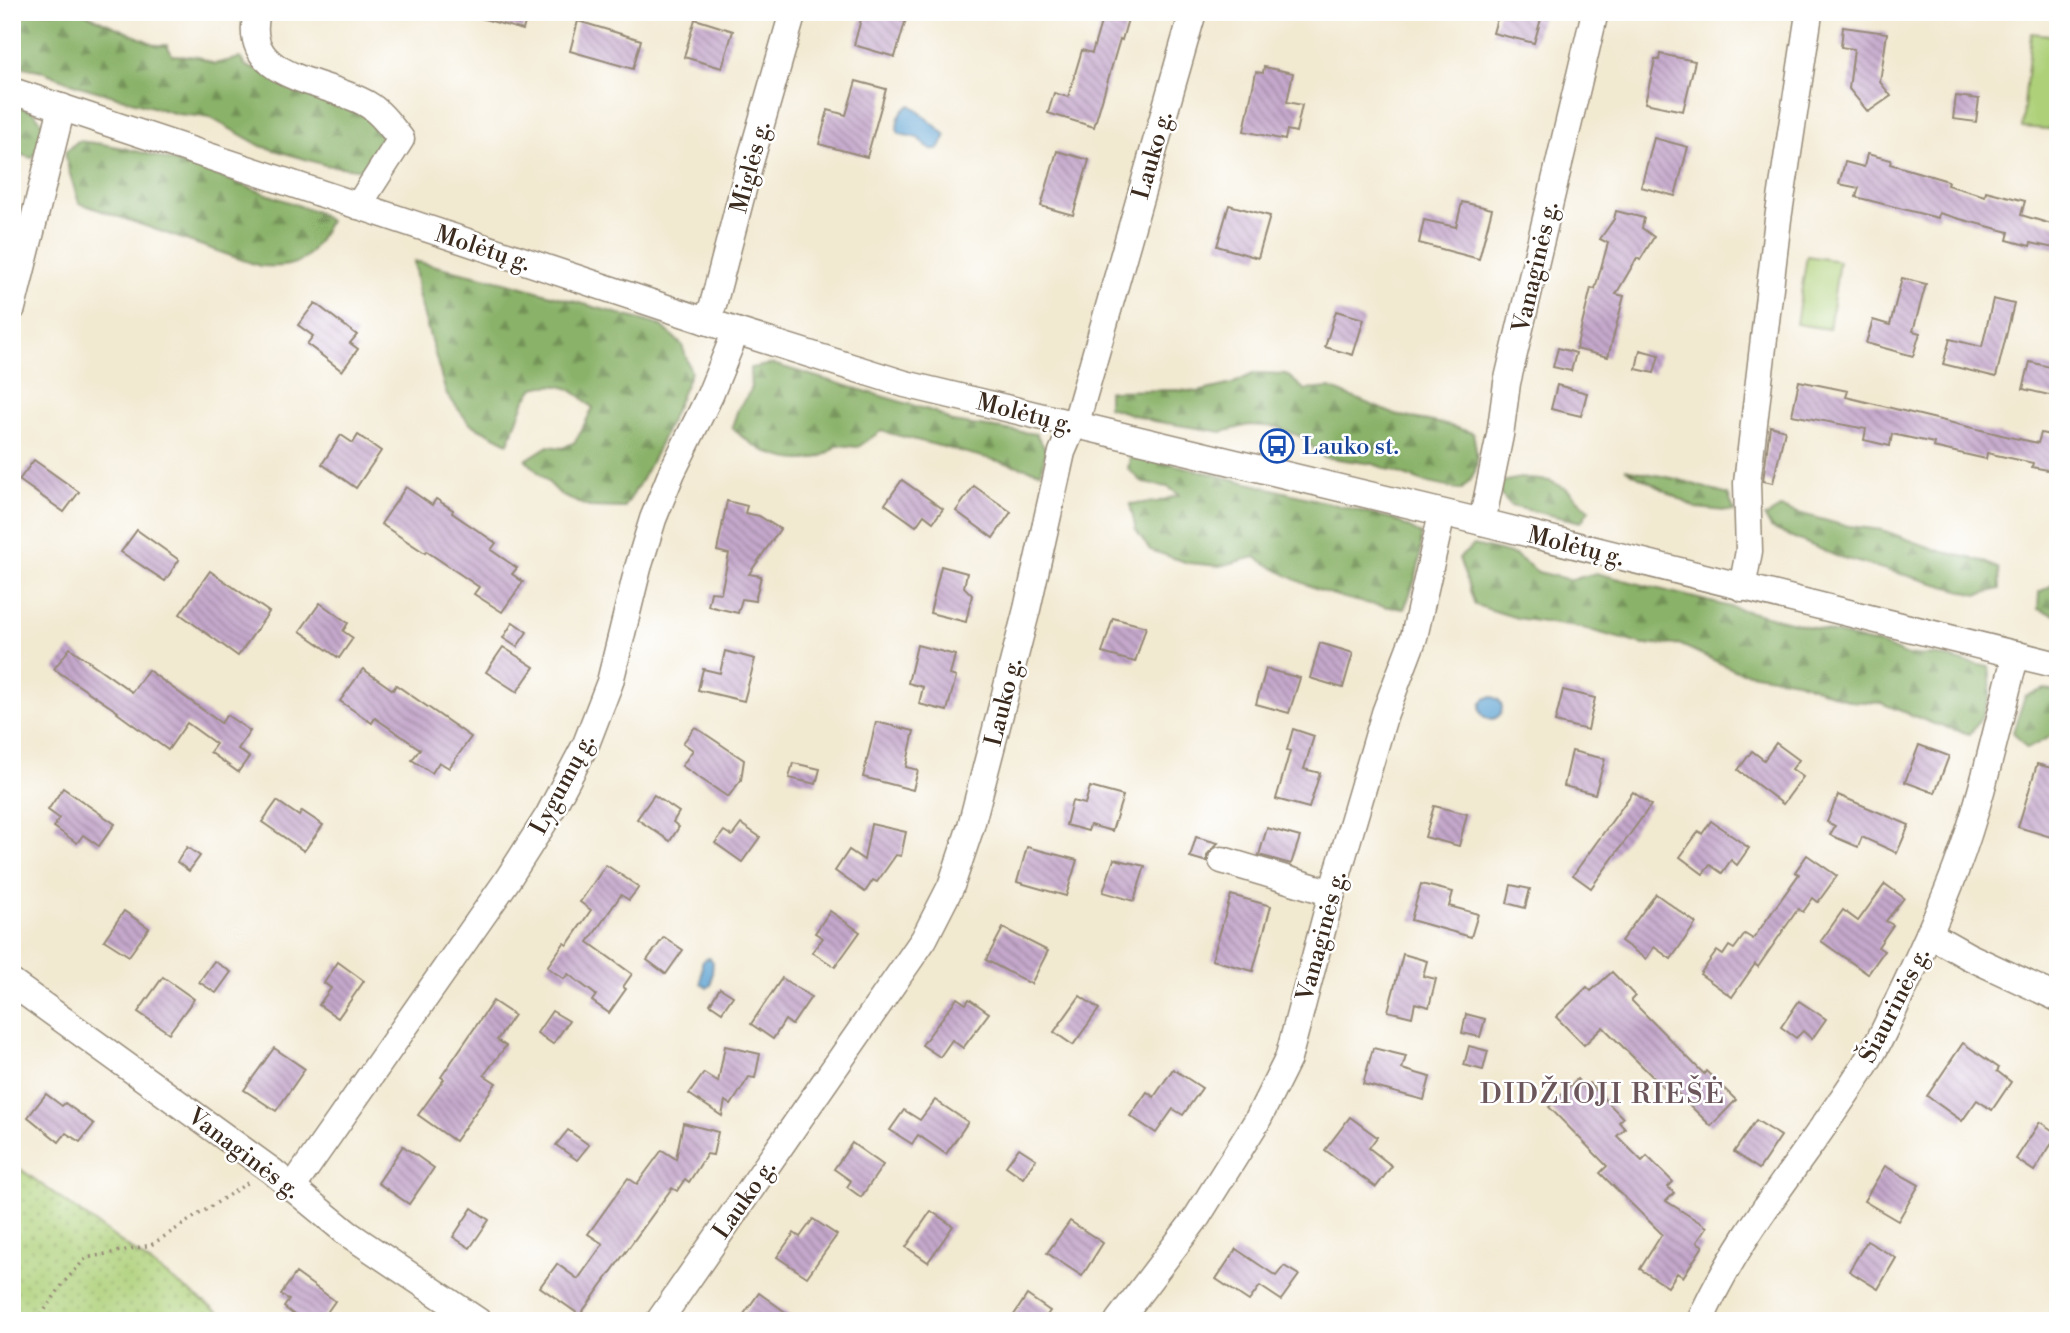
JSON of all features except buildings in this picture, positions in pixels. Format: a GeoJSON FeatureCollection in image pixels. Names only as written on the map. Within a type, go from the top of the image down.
{"type":"FeatureCollection","features":[{"type":"Feature","properties":{"kind":"street"},"geometry":{"type":"LineString","coordinates":[[257,12],[254,41],[265,59],[281,71],[369,105],[401,139],[358,206]]}},
{"type":"Feature","properties":{"kind":"street","name":"Miglės g."},"geometry":{"type":"LineString","coordinates":[[706,321],[713,305],[793,12]]}},
{"type":"Feature","properties":{"kind":"street","name":"Lauko g."},"geometry":{"type":"LineString","coordinates":[[659,1321],[924,939],[951,886],[971,826],[1027,609],[1062,452],[1079,412],[1193,12]]}},
{"type":"Feature","properties":{"kind":"street","name":"Vanaginės g."},"geometry":{"type":"LineString","coordinates":[[1482,522],[1500,435],[1507,383],[1595,12]]}},
{"type":"Feature","properties":{"kind":"street"},"geometry":{"type":"LineString","coordinates":[[1742,588],[1749,551],[1747,483],[1791,127],[1810,14]]}},
{"type":"Feature","properties":{"kind":"street","name":"Molėtų g."},"geometry":{"type":"LineString","coordinates":[[12,91],[736,331],[905,384],[1482,522],[2058,665]]}},
{"type":"Feature","properties":{"kind":"street"},"geometry":{"type":"LineString","coordinates":[[12,308],[62,107]]}},
{"type":"Feature","properties":{"kind":"street","name":"Lygumų g."},"geometry":{"type":"LineString","coordinates":[[292,1188],[506,881],[548,816],[579,756],[610,682],[653,519],[736,331]]}},
{"type":"Feature","properties":{"kind":"street","name":"Vanaginės g."},"geometry":{"type":"LineString","coordinates":[[1118,1321],[1197,1217],[1257,1121],[1288,1059],[1332,893],[1385,713],[1414,637],[1442,514]]}},
{"type":"Feature","properties":{"kind":"street","name":"Šiaurinės g."},"geometry":{"type":"LineString","coordinates":[[1700,1321],[1714,1289],[1748,1232],[1840,1105],[1874,1050],[1929,934],[1972,822],[2016,654]]}},
{"type":"Feature","properties":{"kind":"street"},"geometry":{"type":"LineString","coordinates":[[1222,860],[1332,893]]}},
{"type":"Feature","properties":{"kind":"street"},"geometry":{"type":"LineString","coordinates":[[1929,934],[1968,956],[2058,998]]}},
{"type":"Feature","properties":{"kind":"street","name":"Vanaginės g."},"geometry":{"type":"LineString","coordinates":[[12,983],[272,1171],[347,1233],[478,1321]]}},
{"type":"Feature","properties":{"kind":"path"},"geometry":{"type":"LineString","coordinates":[[37,1321],[65,1281],[86,1258],[151,1245],[240,1186],[272,1171]]}},
{"type":"Feature","properties":{"kind":"green space"},"geometry":{"type":"Polygon","coordinates":[[[12,12],[81,12],[156,45],[167,45],[172,55],[199,57],[214,64],[240,58],[246,66],[363,113],[382,135],[382,146],[364,170],[325,165],[261,146],[209,117],[177,114],[79,86],[39,70],[12,65],[12,12]]]}},
{"type":"Feature","properties":{"kind":"green space"},"geometry":{"type":"Polygon","coordinates":[[[2031,33],[2058,36],[2058,130],[2022,127],[2031,33]]]}},
{"type":"Feature","properties":{"kind":"green space"},"geometry":{"type":"Polygon","coordinates":[[[12,104],[34,112],[45,127],[42,142],[32,158],[12,152],[12,104]]]}},
{"type":"Feature","properties":{"kind":"green space"},"geometry":{"type":"Polygon","coordinates":[[[78,141],[109,145],[169,160],[317,212],[329,221],[316,244],[304,258],[286,265],[260,266],[79,203],[65,152],[78,141]]]}},
{"type":"Feature","properties":{"kind":"green space"},"geometry":{"type":"Polygon","coordinates":[[[1807,256],[1839,261],[1829,329],[1796,324],[1807,256]]]}},
{"type":"Feature","properties":{"kind":"green space"},"geometry":{"type":"Polygon","coordinates":[[[414,261],[505,282],[662,326],[682,345],[691,372],[653,459],[624,508],[589,507],[562,496],[526,460],[548,446],[563,448],[575,442],[593,408],[573,391],[552,385],[534,388],[525,400],[508,443],[469,423],[446,393],[419,298],[414,261]]]}},
{"type":"Feature","properties":{"kind":"green space"},"geometry":{"type":"Polygon","coordinates":[[[773,364],[935,412],[952,422],[1036,434],[1046,450],[1041,472],[881,431],[858,447],[838,445],[826,454],[812,459],[787,458],[762,450],[732,427],[738,409],[751,390],[750,368],[773,364]]]}},
{"type":"Feature","properties":{"kind":"green space"},"geometry":{"type":"Polygon","coordinates":[[[1255,373],[1286,374],[1305,390],[1330,388],[1396,415],[1444,424],[1473,433],[1477,458],[1475,470],[1461,490],[1424,482],[1373,464],[1323,457],[1302,437],[1277,427],[1249,425],[1222,432],[1153,421],[1108,407],[1108,391],[1198,392],[1232,384],[1255,373]]]}},
{"type":"Feature","properties":{"kind":"green space"},"geometry":{"type":"Polygon","coordinates":[[[1130,457],[1172,464],[1393,519],[1421,534],[1417,572],[1404,609],[1362,602],[1326,592],[1292,578],[1255,557],[1220,566],[1188,563],[1150,550],[1136,530],[1130,504],[1157,502],[1179,495],[1168,487],[1143,483],[1128,469],[1130,457]]]}},
{"type":"Feature","properties":{"kind":"green space"},"geometry":{"type":"Polygon","coordinates":[[[1625,469],[1677,479],[1728,495],[1735,512],[1696,508],[1625,469]]]}},
{"type":"Feature","properties":{"kind":"green space"},"geometry":{"type":"Polygon","coordinates":[[[1520,478],[1550,481],[1567,489],[1589,510],[1581,522],[1511,506],[1499,493],[1502,482],[1520,478]]]}},
{"type":"Feature","properties":{"kind":"green space"},"geometry":{"type":"Polygon","coordinates":[[[1780,508],[1842,525],[1882,530],[1940,551],[1983,561],[1999,569],[2000,589],[1977,595],[1836,556],[1771,528],[1765,517],[1780,508]]]}},
{"type":"Feature","properties":{"kind":"green space"},"geometry":{"type":"Polygon","coordinates":[[[1474,545],[1515,555],[1538,572],[1571,580],[1596,573],[1885,646],[1908,656],[1933,655],[1989,667],[1991,687],[1988,703],[1970,734],[1934,724],[1881,703],[1850,701],[1797,681],[1737,671],[1679,644],[1644,645],[1582,628],[1517,618],[1475,605],[1459,558],[1474,545]]]}},
{"type":"Feature","properties":{"kind":"green space"},"geometry":{"type":"Polygon","coordinates":[[[2058,582],[2058,616],[2038,609],[2039,592],[2058,582]]]}},
{"type":"Feature","properties":{"kind":"green space"},"geometry":{"type":"Polygon","coordinates":[[[2045,689],[2058,691],[2058,737],[2051,736],[2027,749],[2013,732],[2025,696],[2045,689]]]}},
{"type":"Feature","properties":{"kind":"green space"},"geometry":{"type":"Polygon","coordinates":[[[12,1163],[230,1321],[12,1321],[12,1163]]]}},
{"type":"Feature","properties":{"kind":"water"},"geometry":{"type":"Polygon","coordinates":[[[911,105],[946,135],[940,148],[930,149],[918,138],[900,134],[897,130],[900,116],[911,105]]]}},
{"type":"Feature","properties":{"kind":"water"},"geometry":{"type":"Polygon","coordinates":[[[1491,697],[1499,700],[1502,708],[1499,716],[1491,719],[1483,716],[1480,708],[1483,700],[1491,697]]]}},
{"type":"Feature","properties":{"kind":"water"},"geometry":{"type":"Polygon","coordinates":[[[710,958],[713,962],[711,985],[707,988],[701,983],[702,963],[710,958]]]}},
{"type":"Feature","properties":{"kind":"place","name":"Lauko st."},"geometry":{"type":"Point","coordinates":[1277,446]}},
{"type":"Feature","properties":{"kind":"district","name":"DIDŽIOJI RIEŠĖ"},"geometry":{"type":"Point","coordinates":[1603,1093]}}]}
